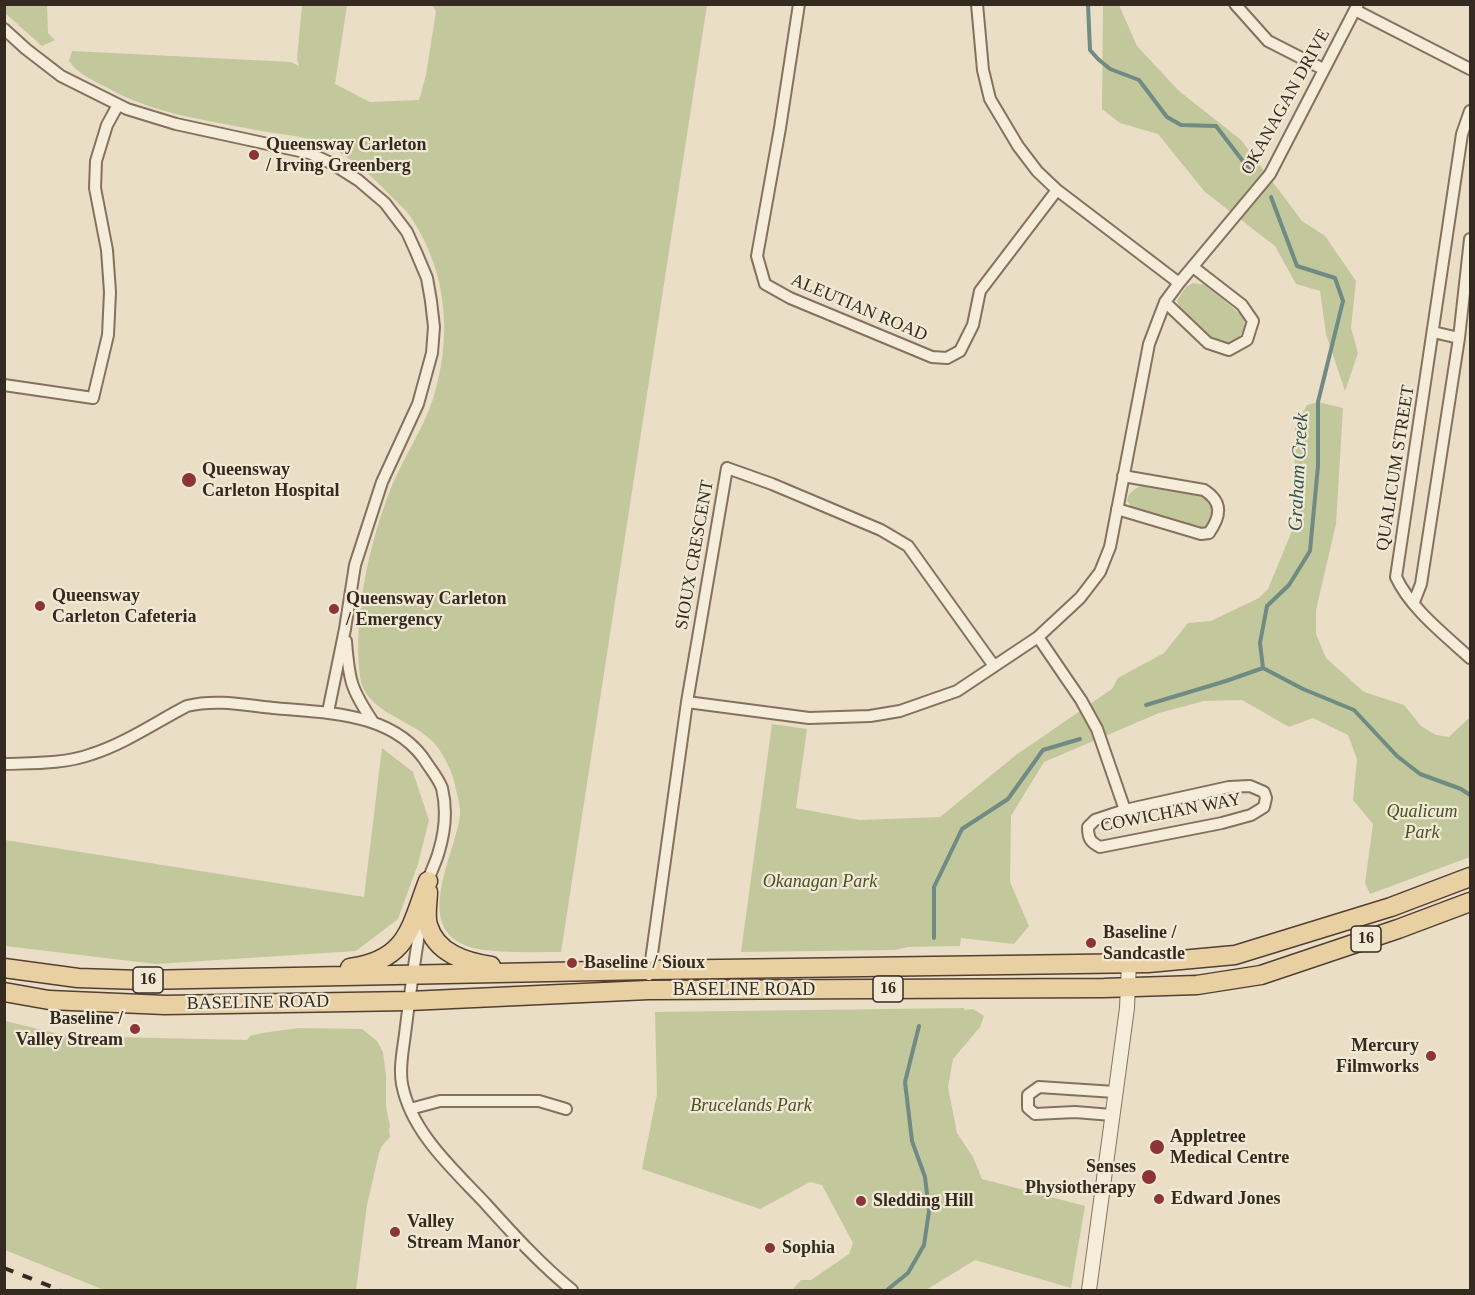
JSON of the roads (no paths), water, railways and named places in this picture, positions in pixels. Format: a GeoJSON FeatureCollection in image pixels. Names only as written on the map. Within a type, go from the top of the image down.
{"type":"FeatureCollection","features":[{"type":"Feature","properties":{"kind":"main road","name":"BASELINE ROAD"},"geometry":{"type":"LineString","coordinates":[[4,968],[109,980],[1129,963],[1235,955],[1391,907],[1470,877]]}},
{"type":"Feature","properties":{"kind":"main road"},"geometry":{"type":"LineString","coordinates":[[428,881],[428,924],[434,936],[449,953],[472,963],[540,973]]}},
{"type":"Feature","properties":{"kind":"main road"},"geometry":{"type":"LineString","coordinates":[[292,977],[368,966],[384,959],[400,946],[406,937],[428,881]]}},
{"type":"Feature","properties":{"kind":"main road","name":"BASELINE ROAD"},"geometry":{"type":"LineString","coordinates":[[4,992],[49,1000],[124,1005],[409,1000],[648,990],[1128,988],[1197,985],[1261,975],[1470,902]]}},
{"type":"Feature","properties":{"kind":"street","name":"ALEUTIAN ROAD"},"geometry":{"type":"LineString","coordinates":[[799,4],[757,256],[765,284],[790,298],[932,357],[948,358],[960,351],[973,325],[980,291],[1057,190]]}},
{"type":"Feature","properties":{"kind":"street"},"geometry":{"type":"LineString","coordinates":[[976,4],[983,70],[990,99],[1018,147],[1037,171],[1057,190],[1179,283]]}},
{"type":"Feature","properties":{"kind":"street"},"geometry":{"type":"LineString","coordinates":[[1235,4],[1268,41],[1323,69]]}},
{"type":"Feature","properties":{"kind":"street"},"geometry":{"type":"LineString","coordinates":[[1357,7],[1470,69]]}},
{"type":"Feature","properties":{"kind":"street","name":"OKANAGAN DRIVE"},"geometry":{"type":"LineString","coordinates":[[687,702],[809,718],[870,716],[900,711],[957,691],[1038,637],[1080,598],[1100,572],[1110,547],[1149,344],[1165,302],[1270,174],[1357,7]]}},
{"type":"Feature","properties":{"kind":"street"},"geometry":{"type":"LineString","coordinates":[[4,28],[26,50],[61,76],[118,105],[176,124],[309,153],[331,163],[358,180],[385,203],[407,232],[417,252],[427,278],[431,301],[434,327],[432,353],[418,404],[382,482],[359,552],[328,712]]}},
{"type":"Feature","properties":{"kind":"street"},"geometry":{"type":"LineString","coordinates":[[4,385],[93,398],[108,335],[110,292],[107,250],[95,188],[96,161],[107,125],[118,105]]}},
{"type":"Feature","properties":{"kind":"street","name":"QUALICUM STREET"},"geometry":{"type":"LineString","coordinates":[[1470,111],[1462,134],[1396,577],[1402,591],[1470,658]]}},
{"type":"Feature","properties":{"kind":"street"},"geometry":{"type":"LineString","coordinates":[[1414,602],[1421,584],[1459,338],[1470,239]]}},
{"type":"Feature","properties":{"kind":"street"},"geometry":{"type":"LineString","coordinates":[[1165,302],[1208,343],[1229,350],[1247,340],[1252,321],[1242,305],[1193,267]]}},
{"type":"Feature","properties":{"kind":"street"},"geometry":{"type":"LineString","coordinates":[[1433,332],[1459,338]]}},
{"type":"Feature","properties":{"kind":"street","name":"SIOUX CRESCENT"},"geometry":{"type":"LineString","coordinates":[[648,990],[687,702],[727,468],[772,484],[881,530],[908,546],[994,666]]}},
{"type":"Feature","properties":{"kind":"street"},"geometry":{"type":"LineString","coordinates":[[1118,509],[1200,534],[1209,533],[1216,524],[1219,506],[1214,496],[1204,490],[1123,476]]}},
{"type":"Feature","properties":{"kind":"street"},"geometry":{"type":"LineString","coordinates":[[345,629],[349,677],[355,696],[373,722]]}},
{"type":"Feature","properties":{"kind":"street","name":"COWICHAN WAY"},"geometry":{"type":"LineString","coordinates":[[1038,637],[1082,700],[1097,729],[1125,810]]}},
{"type":"Feature","properties":{"kind":"street"},"geometry":{"type":"LineString","coordinates":[[4,764],[50,762],[90,755],[111,747],[187,706],[200,703],[232,702],[328,712],[373,722],[399,734],[419,750],[441,785],[445,804],[444,825],[439,851],[428,881],[412,976],[401,1065],[402,1083],[416,1121],[447,1162],[541,1264],[572,1290]]}},
{"type":"Feature","properties":{"kind":"street","name":"COWICHAN WAY"},"geometry":{"type":"LineString","coordinates":[[1250,786],[1264,792],[1266,798],[1264,807],[1251,815],[1222,823],[1100,847],[1092,843],[1088,837],[1088,827],[1095,820],[1125,810],[1229,787],[1250,786]]}},
{"type":"Feature","properties":{"kind":"street"},"geometry":{"type":"LineString","coordinates":[[1089,1290],[1127,1008],[1129,963]]}},
{"type":"Feature","properties":{"kind":"street"},"geometry":{"type":"LineString","coordinates":[[1112,1115],[1075,1112],[1035,1114],[1028,1108],[1028,1095],[1039,1087],[1115,1092]]}},
{"type":"Feature","properties":{"kind":"street"},"geometry":{"type":"LineString","coordinates":[[410,1109],[440,1101],[539,1101],[566,1109]]}},
{"type":"Feature","properties":{"kind":"waterway","name":"Graham Creek"},"geometry":{"type":"LineString","coordinates":[[1088,4],[1090,50],[1098,59],[1110,69],[1139,80],[1167,117],[1181,125],[1216,126],[1252,173]]}},
{"type":"Feature","properties":{"kind":"waterway","name":"Graham Creek"},"geometry":{"type":"LineString","coordinates":[[1271,197],[1297,266],[1335,278],[1343,301],[1318,402],[1318,466],[1310,551],[1289,585],[1267,606],[1260,643],[1263,668],[1303,689],[1354,710],[1397,756],[1420,774],[1461,789],[1470,795]]}},
{"type":"Feature","properties":{"kind":"waterway"},"geometry":{"type":"LineString","coordinates":[[1146,705],[1263,668]]}},
{"type":"Feature","properties":{"kind":"waterway"},"geometry":{"type":"LineString","coordinates":[[934,938],[934,887],[962,829],[1008,799],[1043,750],[1080,739]]}},
{"type":"Feature","properties":{"kind":"waterway"},"geometry":{"type":"LineString","coordinates":[[887,1290],[908,1273],[924,1245],[929,1211],[925,1177],[912,1141],[905,1082],[919,1026]]}},
{"type":"Feature","properties":{"kind":"railway"},"geometry":{"type":"LineString","coordinates":[[4,1268],[60,1290]]}},
{"type":"Feature","properties":{"kind":"place","name":"Queensway Carleton / Irving Greenberg"},"geometry":{"type":"Point","coordinates":[254,155]}},
{"type":"Feature","properties":{"kind":"place","name":"Queensway Carleton Hospital"},"geometry":{"type":"Point","coordinates":[189,480]}},
{"type":"Feature","properties":{"kind":"place","name":"Queensway Carleton Cafeteria"},"geometry":{"type":"Point","coordinates":[40,606]}},
{"type":"Feature","properties":{"kind":"place","name":"Queensway Carleton / Emergency"},"geometry":{"type":"Point","coordinates":[334,609]}},
{"type":"Feature","properties":{"kind":"place","name":"Baseline / Sandcastle"},"geometry":{"type":"Point","coordinates":[1091,943]}},
{"type":"Feature","properties":{"kind":"place","name":"Baseline / Sioux"},"geometry":{"type":"Point","coordinates":[572,963]}},
{"type":"Feature","properties":{"kind":"place","name":"Baseline / Valley Stream"},"geometry":{"type":"Point","coordinates":[135,1029]}},
{"type":"Feature","properties":{"kind":"place","name":"Mercury Filmworks"},"geometry":{"type":"Point","coordinates":[1431,1056]}},
{"type":"Feature","properties":{"kind":"place","name":"Appletree Medical Centre"},"geometry":{"type":"Point","coordinates":[1157,1147]}},
{"type":"Feature","properties":{"kind":"place","name":"Senses Physiotherapy"},"geometry":{"type":"Point","coordinates":[1149,1177]}},
{"type":"Feature","properties":{"kind":"place","name":"Edward Jones"},"geometry":{"type":"Point","coordinates":[1159,1199]}},
{"type":"Feature","properties":{"kind":"place","name":"Sledding Hill"},"geometry":{"type":"Point","coordinates":[861,1201]}},
{"type":"Feature","properties":{"kind":"place","name":"Valley Stream Manor"},"geometry":{"type":"Point","coordinates":[395,1232]}},
{"type":"Feature","properties":{"kind":"place","name":"Sophia"},"geometry":{"type":"Point","coordinates":[770,1248]}},
{"type":"Feature","properties":{"kind":"park label","name":"Qualicum Park"},"geometry":{"type":"Point","coordinates":[1422,822]}},
{"type":"Feature","properties":{"kind":"park label","name":"Okanagan Park"},"geometry":{"type":"Point","coordinates":[820,882]}},
{"type":"Feature","properties":{"kind":"park label","name":"Brucelands Park"},"geometry":{"type":"Point","coordinates":[751,1106]}}]}
